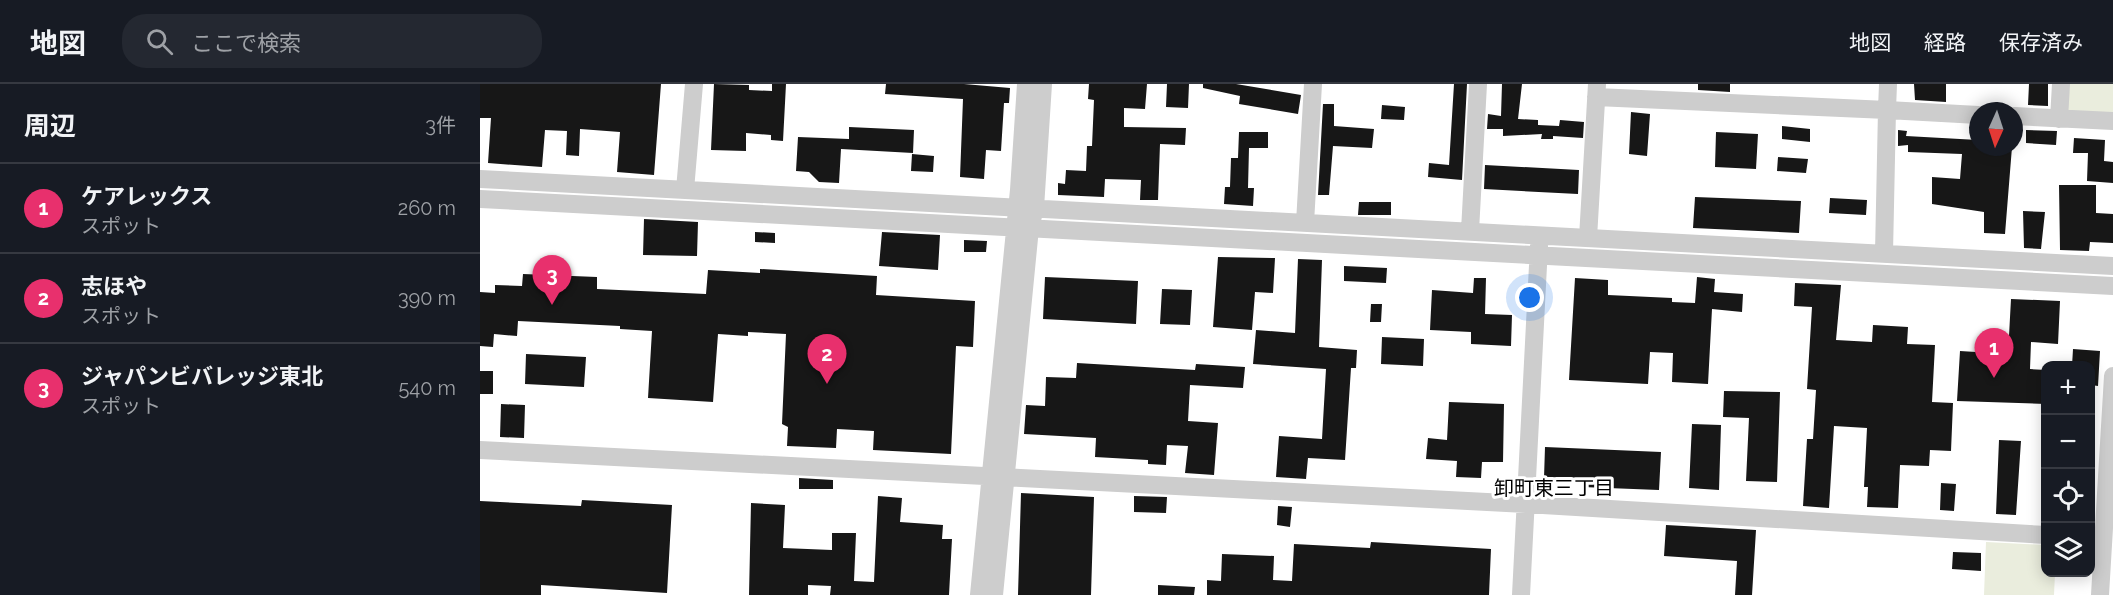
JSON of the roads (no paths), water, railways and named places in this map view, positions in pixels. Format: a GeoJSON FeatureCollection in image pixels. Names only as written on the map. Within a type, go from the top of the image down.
{"type":"FeatureCollection","features":[{"type":"Feature","properties":{"kind":"street"},"geometry":{"type":"LineString","coordinates":[[685,190],[694,84]]}},
{"type":"Feature","properties":{"kind":"street"},"geometry":{"type":"LineString","coordinates":[[1026,84],[1026,208]]}},
{"type":"Feature","properties":{"kind":"street"},"geometry":{"type":"LineString","coordinates":[[979,595],[997,478],[1022,228],[1043,84]]}},
{"type":"Feature","properties":{"kind":"street"},"geometry":{"type":"LineString","coordinates":[[1305,222],[1313,84]]}},
{"type":"Feature","properties":{"kind":"street"},"geometry":{"type":"LineString","coordinates":[[1470,231],[1478,84]]}},
{"type":"Feature","properties":{"kind":"street"},"geometry":{"type":"LineString","coordinates":[[1884,254],[1888,84]]}},
{"type":"Feature","properties":{"kind":"street"},"geometry":{"type":"LineString","coordinates":[[2059,118],[2061,84]]}},
{"type":"Feature","properties":{"kind":"street"},"geometry":{"type":"LineString","coordinates":[[1588,238],[1597,91],[1969,115]]}},
{"type":"Feature","properties":{"kind":"street"},"geometry":{"type":"LineString","coordinates":[[2023,116],[2113,121]]}},
{"type":"Feature","properties":{"kind":"street"},"geometry":{"type":"LineString","coordinates":[[480,178],[2113,266]]}},
{"type":"Feature","properties":{"kind":"street"},"geometry":{"type":"LineString","coordinates":[[480,199],[2113,286]]}},
{"type":"Feature","properties":{"kind":"street"},"geometry":{"type":"LineString","coordinates":[[1521,595],[1539,235]]}},
{"type":"Feature","properties":{"kind":"street"},"geometry":{"type":"LineString","coordinates":[[2100,595],[2113,376]]}},
{"type":"Feature","properties":{"kind":"street"},"geometry":{"type":"LineString","coordinates":[[480,450],[1526,504],[2041,535]]}},
{"type":"Feature","properties":{"kind":"street"},"geometry":{"type":"LineString","coordinates":[[994,595],[997,478]]}},
{"type":"Feature","properties":{"kind":"place","name":"ジャパンビバレッジ東北"},"geometry":{"type":"Point","coordinates":[552,305]}},
{"type":"Feature","properties":{"kind":"place","name":"ケアレックス"},"geometry":{"type":"Point","coordinates":[1994,378]}},
{"type":"Feature","properties":{"kind":"place","name":"志ほや"},"geometry":{"type":"Point","coordinates":[827,384]}},
{"type":"Feature","properties":{"kind":"district","name":"卸町東三丁目"},"geometry":{"type":"Point","coordinates":[1554,488]}}]}
